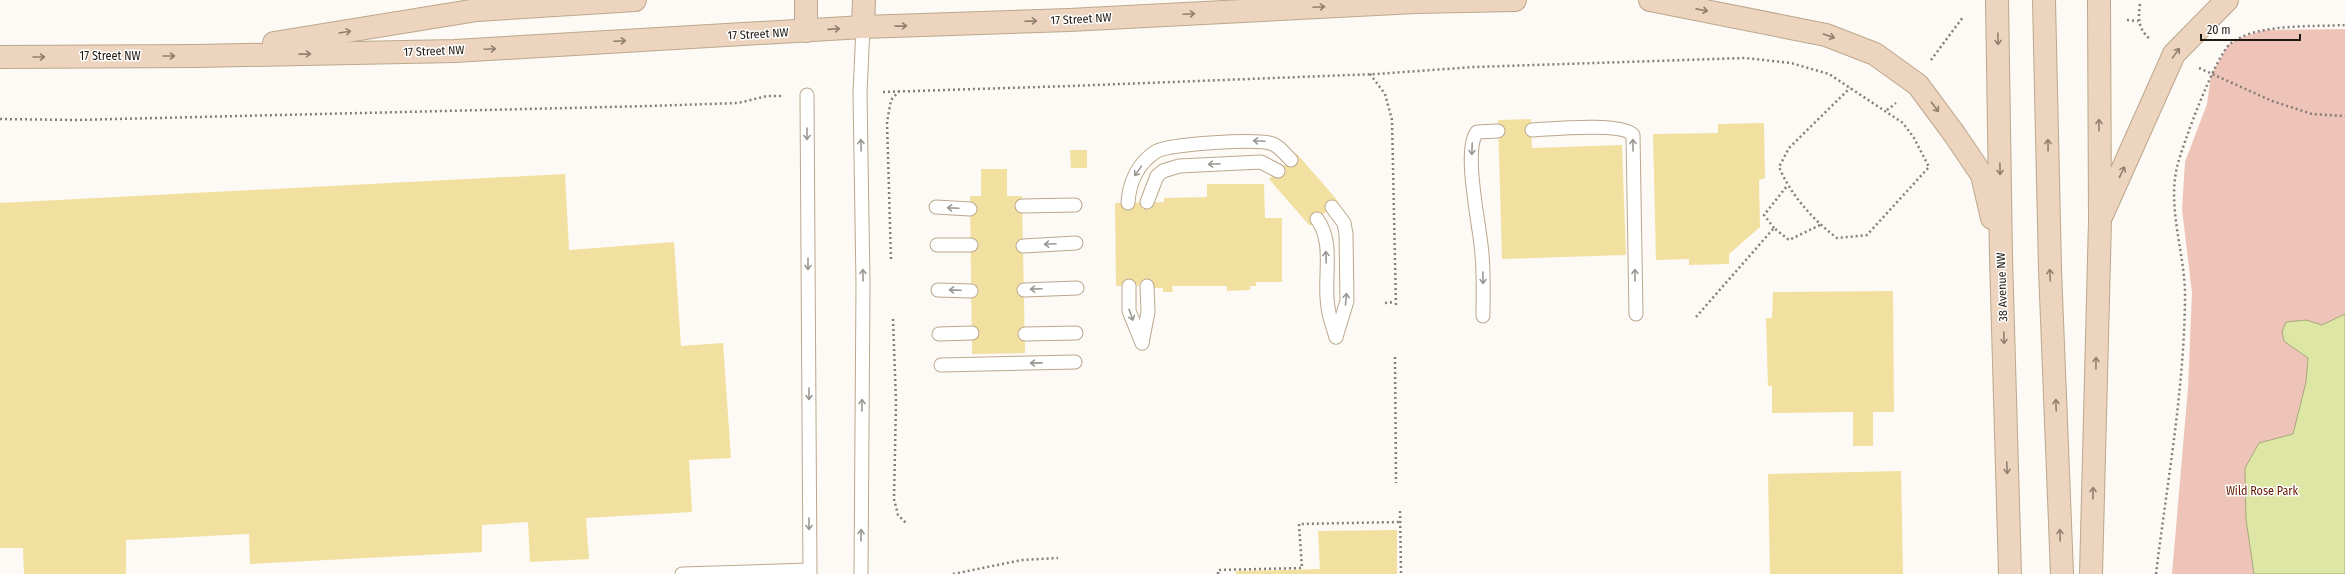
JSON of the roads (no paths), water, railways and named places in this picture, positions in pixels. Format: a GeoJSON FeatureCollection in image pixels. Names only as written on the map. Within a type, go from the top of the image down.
{"type":"FeatureCollection","features":[{"type":"Feature","properties":{"kind":"main road"},"geometry":{"type":"LineString","coordinates":[[196,56],[477,10],[635,0]]}},
{"type":"Feature","properties":{"kind":"main road"},"geometry":{"type":"LineString","coordinates":[[806,0],[806,31]]}},
{"type":"Feature","properties":{"kind":"main road"},"geometry":{"type":"LineString","coordinates":[[862,27],[864,0]]}},
{"type":"Feature","properties":{"kind":"main road"},"geometry":{"type":"LineString","coordinates":[[1069,20],[1180,0]]}},
{"type":"Feature","properties":{"kind":"main road","name":"17 Street NW"},"geometry":{"type":"LineString","coordinates":[[0,57],[196,56],[455,51],[862,27],[1069,20],[1416,2],[1515,0]]}},
{"type":"Feature","properties":{"kind":"main road"},"geometry":{"type":"LineString","coordinates":[[1650,0],[1826,35],[1875,54],[1912,81],[1933,104],[1982,176],[2001,257]]}},
{"type":"Feature","properties":{"kind":"main road","name":"38 Avenue NW"},"geometry":{"type":"LineString","coordinates":[[1997,0],[2001,257],[2010,574]]}},
{"type":"Feature","properties":{"kind":"main road"},"geometry":{"type":"LineString","coordinates":[[2044,0],[2050,270],[2062,574]]}},
{"type":"Feature","properties":{"kind":"main road"},"geometry":{"type":"LineString","coordinates":[[2091,574],[2100,220],[2099,0]]}},
{"type":"Feature","properties":{"kind":"main road"},"geometry":{"type":"LineString","coordinates":[[2100,220],[2174,54],[2227,0]]}},
{"type":"Feature","properties":{"kind":"lane"},"geometry":{"type":"LineString","coordinates":[[861,574],[863,284],[860,93],[862,27]]}},
{"type":"Feature","properties":{"kind":"lane"},"geometry":{"type":"LineString","coordinates":[[682,574],[810,572],[807,95]]}},
{"type":"Feature","properties":{"kind":"lane"},"geometry":{"type":"LineString","coordinates":[[1532,130],[1615,128],[1630,131],[1633,135],[1636,314]]}},
{"type":"Feature","properties":{"kind":"lane"},"geometry":{"type":"LineString","coordinates":[[1483,316],[1482,253],[1474,200],[1472,148],[1473,137],[1477,132],[1498,131]]}},
{"type":"Feature","properties":{"kind":"lane"},"geometry":{"type":"LineString","coordinates":[[1128,203],[1131,182],[1136,173],[1150,156],[1164,148],[1257,141],[1278,146],[1291,160]]}},
{"type":"Feature","properties":{"kind":"lane"},"geometry":{"type":"LineString","coordinates":[[1147,202],[1157,176],[1163,171],[1179,166],[1261,162],[1278,171]]}},
{"type":"Feature","properties":{"kind":"lane"},"geometry":{"type":"LineString","coordinates":[[1022,206],[1075,205]]}},
{"type":"Feature","properties":{"kind":"lane"},"geometry":{"type":"LineString","coordinates":[[1317,220],[1323,227],[1326,238],[1328,307],[1336,337],[1347,301],[1346,234],[1344,223],[1332,207]]}},
{"type":"Feature","properties":{"kind":"lane"},"geometry":{"type":"LineString","coordinates":[[936,208],[970,209]]}},
{"type":"Feature","properties":{"kind":"lane"},"geometry":{"type":"LineString","coordinates":[[1023,246],[1076,243]]}},
{"type":"Feature","properties":{"kind":"lane"},"geometry":{"type":"LineString","coordinates":[[937,245],[970,245]]}},
{"type":"Feature","properties":{"kind":"lane"},"geometry":{"type":"LineString","coordinates":[[1129,286],[1128,311],[1142,343],[1148,312],[1147,286]]}},
{"type":"Feature","properties":{"kind":"lane"},"geometry":{"type":"LineString","coordinates":[[1024,290],[1077,288]]}},
{"type":"Feature","properties":{"kind":"lane"},"geometry":{"type":"LineString","coordinates":[[938,290],[971,291]]}},
{"type":"Feature","properties":{"kind":"lane"},"geometry":{"type":"LineString","coordinates":[[1025,334],[1076,333]]}},
{"type":"Feature","properties":{"kind":"lane"},"geometry":{"type":"LineString","coordinates":[[939,334],[972,334]]}},
{"type":"Feature","properties":{"kind":"lane"},"geometry":{"type":"LineString","coordinates":[[941,365],[1075,362]]}},
{"type":"Feature","properties":{"kind":"park label","name":"Wild Rose Park"},"geometry":{"type":"Point","coordinates":[2262,491]}}]}
